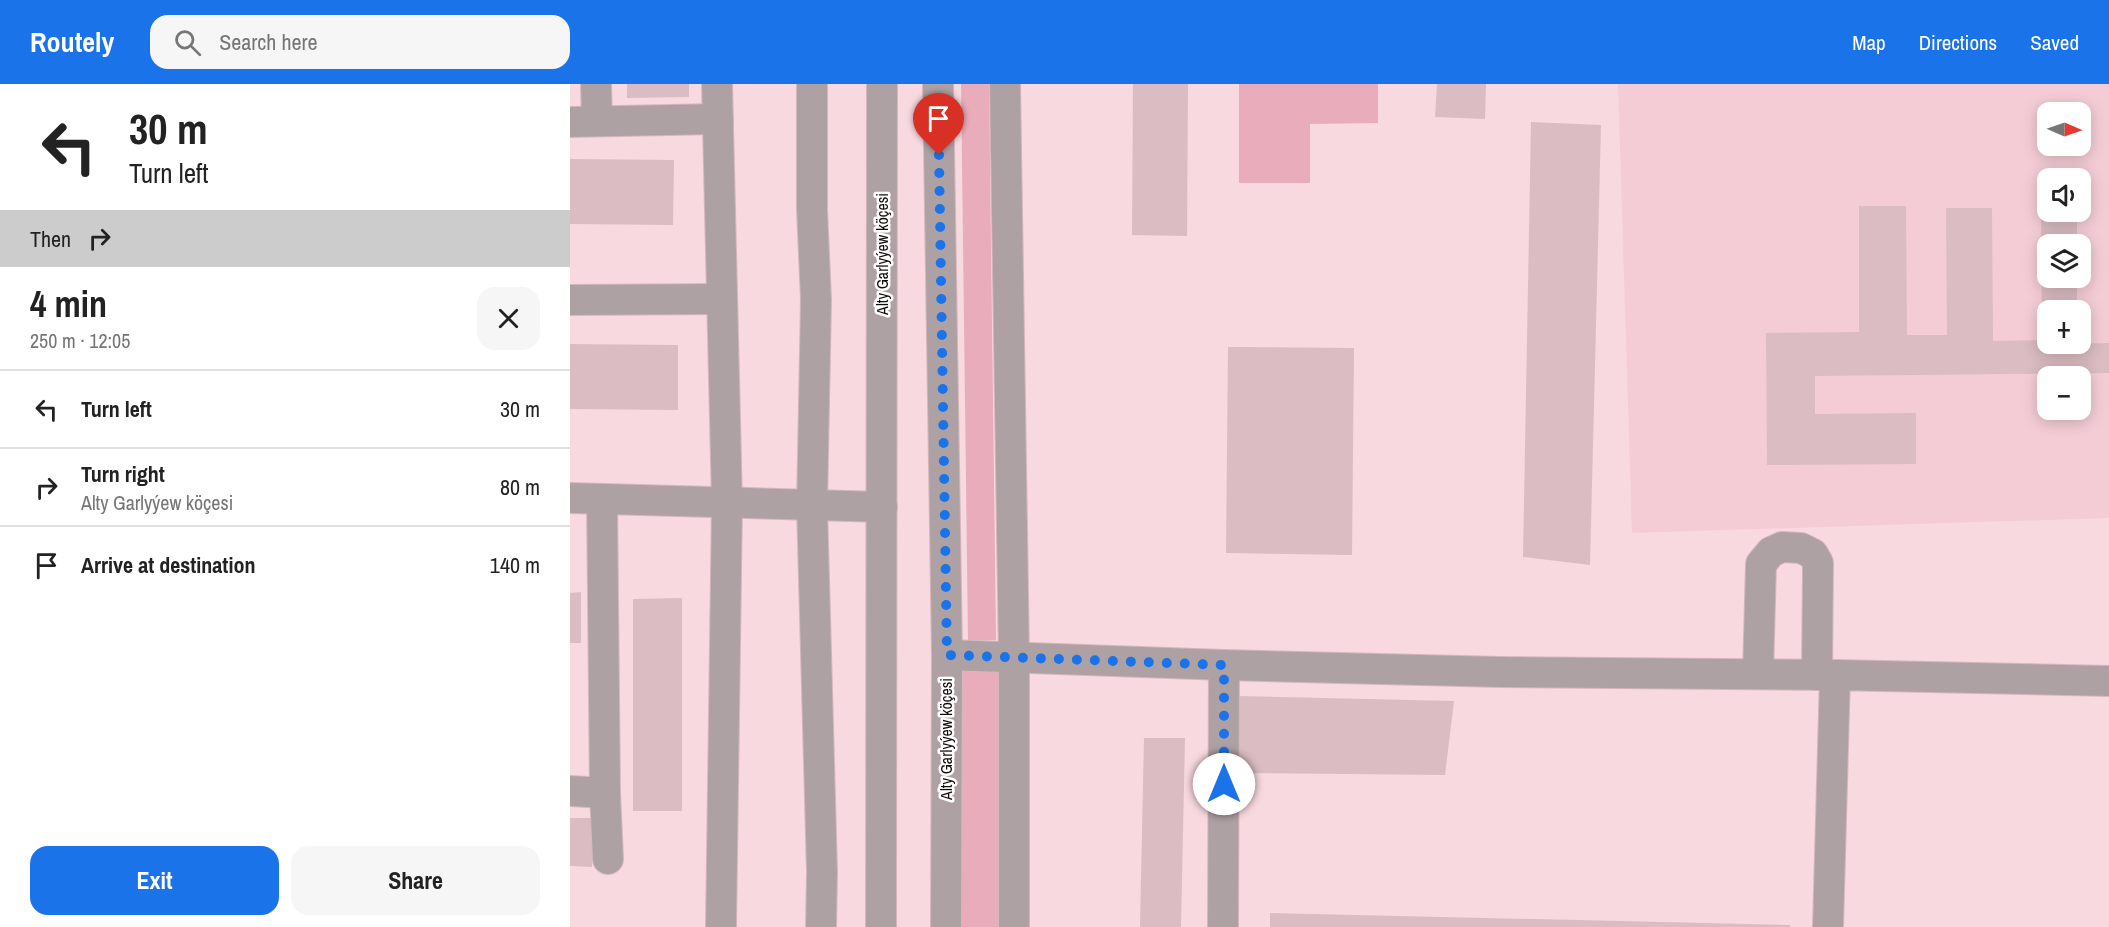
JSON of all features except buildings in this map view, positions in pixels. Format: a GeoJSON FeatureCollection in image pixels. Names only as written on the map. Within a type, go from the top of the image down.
{"type":"FeatureCollection","features":[{"type":"Feature","properties":{"kind":"street"},"geometry":{"type":"LineString","coordinates":[[596,84],[584,122],[718,120]]}},
{"type":"Feature","properties":{"kind":"street"},"geometry":{"type":"LineString","coordinates":[[717,84],[727,503],[721,927]]}},
{"type":"Feature","properties":{"kind":"street"},"geometry":{"type":"LineString","coordinates":[[812,84],[812,209],[816,300],[812,506],[822,872],[821,927]]}},
{"type":"Feature","properties":{"kind":"street","name":"Alty Garlyýew köçesi"},"geometry":{"type":"LineString","coordinates":[[881,927],[882,84]]}},
{"type":"Feature","properties":{"kind":"street","name":"Alty Garlyýew köçesi"},"geometry":{"type":"LineString","coordinates":[[938,84],[947,655],[946,927]]}},
{"type":"Feature","properties":{"kind":"street"},"geometry":{"type":"LineString","coordinates":[[1005,84],[1014,657],[1014,927]]}},
{"type":"Feature","properties":{"kind":"street"},"geometry":{"type":"LineString","coordinates":[[570,300],[722,299]]}},
{"type":"Feature","properties":{"kind":"street"},"geometry":{"type":"LineString","coordinates":[[570,498],[882,507]]}},
{"type":"Feature","properties":{"kind":"street"},"geometry":{"type":"LineString","coordinates":[[602,500],[605,793],[608,858]]}},
{"type":"Feature","properties":{"kind":"street"},"geometry":{"type":"LineString","coordinates":[[1758,674],[1761,564],[1771,552],[1782,548],[1801,548],[1813,554],[1818,563],[1826,675],[1828,927]]}},
{"type":"Feature","properties":{"kind":"street"},"geometry":{"type":"LineString","coordinates":[[947,655],[1501,672],[1826,675],[2109,681]]}},
{"type":"Feature","properties":{"kind":"street"},"geometry":{"type":"LineString","coordinates":[[1223,927],[1224,665]]}},
{"type":"Feature","properties":{"kind":"street"},"geometry":{"type":"LineString","coordinates":[[570,791],[605,793]]}},
{"type":"Feature","properties":{"kind":"shaded area"},"geometry":{"type":"Polygon","coordinates":[[[961,84],[989,84],[996,640],[968,641],[961,84]]]}},
{"type":"Feature","properties":{"kind":"shaded area"},"geometry":{"type":"Polygon","coordinates":[[[1239,84],[1378,84],[1378,123],[1310,124],[1310,183],[1239,183],[1239,84]]]}},
{"type":"Feature","properties":{"kind":"shaded area"},"geometry":{"type":"Polygon","coordinates":[[[1618,84],[2109,84],[2109,518],[1632,533],[1618,84]]]}},
{"type":"Feature","properties":{"kind":"shaded area"},"geometry":{"type":"Polygon","coordinates":[[[962,668],[1001,668],[1000,927],[961,927],[962,668]]]}},
{"type":"Feature","properties":{"kind":"route"},"geometry":{"type":"LineString","coordinates":[[939,155],[947,655],[1224,665],[1224,784]]}}]}
